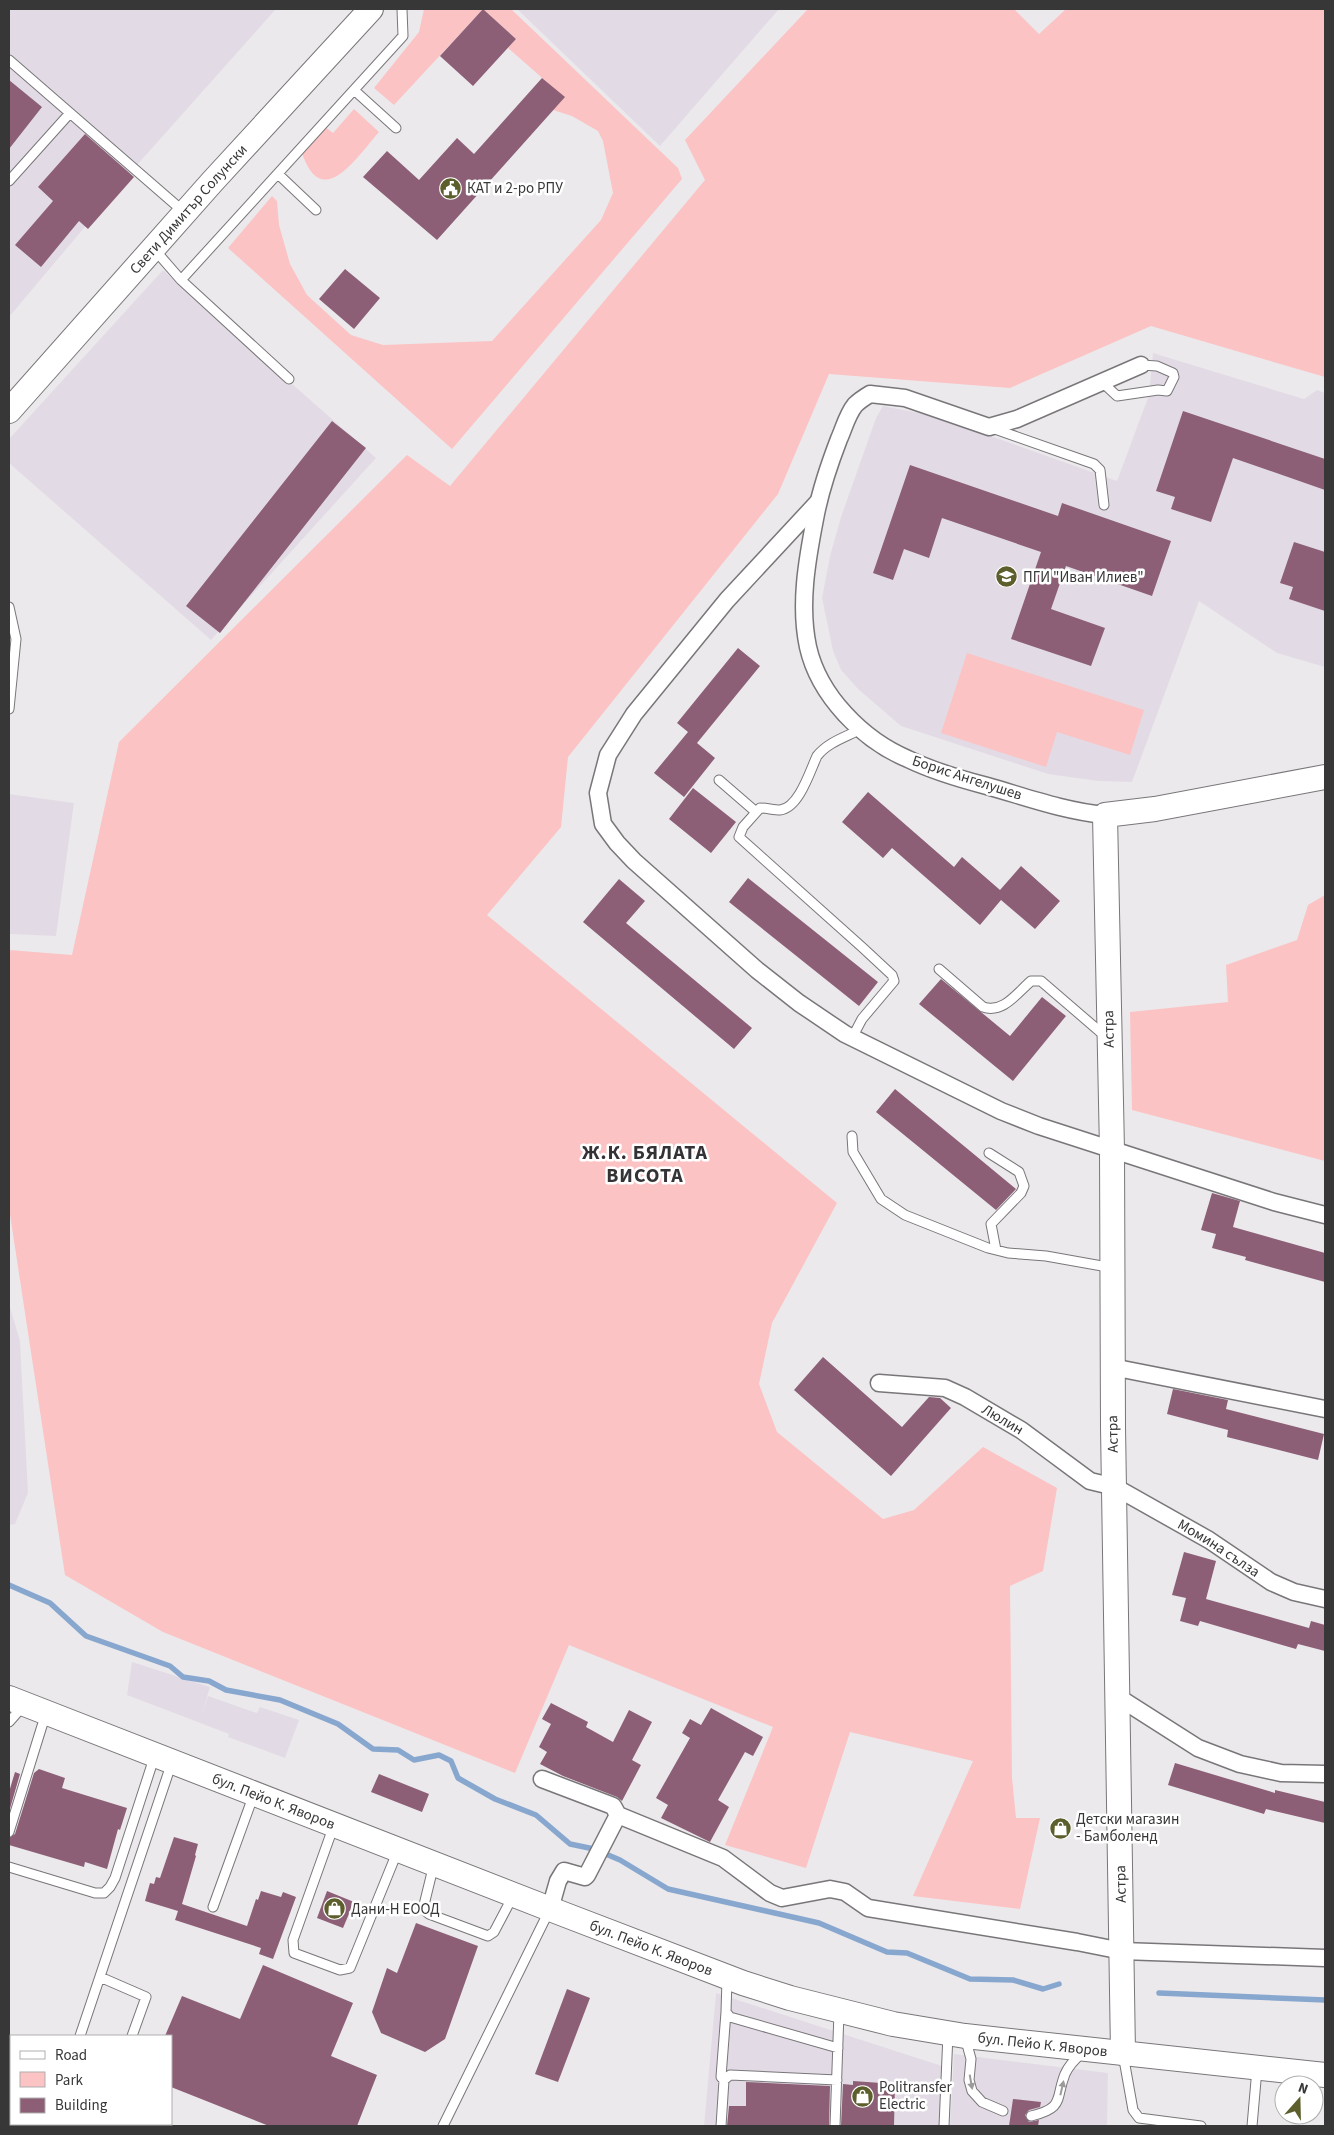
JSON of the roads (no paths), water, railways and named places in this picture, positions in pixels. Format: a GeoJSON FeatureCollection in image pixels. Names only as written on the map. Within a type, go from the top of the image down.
{"type":"FeatureCollection","features":[{"type":"Feature","properties":{"kind":"street","name":"Свети Димитър Солунски"},"geometry":{"type":"LineString","coordinates":[[9,411],[184,213],[371,9]]}},
{"type":"Feature","properties":{"kind":"street"},"geometry":{"type":"LineString","coordinates":[[989,427],[1017,419],[1141,365]]}},
{"type":"Feature","properties":{"kind":"street","name":"Борис Ангелушев"},"geometry":{"type":"LineString","coordinates":[[989,427],[905,398],[870,394],[856,404],[848,416],[818,502],[809,547],[804,592],[808,647],[816,671],[827,691],[843,711],[861,729],[882,745],[907,759],[942,772],[1084,813],[1105,814],[1155,810],[1325,777]]}},
{"type":"Feature","properties":{"kind":"street"},"geometry":{"type":"LineString","coordinates":[[818,502],[727,600],[634,714],[608,755],[598,793],[603,824],[634,861],[757,970],[799,1003],[852,1038],[1001,1111],[1112,1150],[1274,1202],[1325,1215]]}},
{"type":"Feature","properties":{"kind":"street","name":"Астра"},"geometry":{"type":"LineString","coordinates":[[1105,814],[1112,1150],[1112,1367],[1123,2054]]}},
{"type":"Feature","properties":{"kind":"street"},"geometry":{"type":"LineString","coordinates":[[1112,1367],[1325,1409]]}},
{"type":"Feature","properties":{"kind":"street","name":"Люлин"},"geometry":{"type":"LineString","coordinates":[[878,1383],[945,1388],[965,1397],[1021,1430],[1090,1481],[1115,1487]]}},
{"type":"Feature","properties":{"kind":"street","name":"Момина сълза"},"geometry":{"type":"LineString","coordinates":[[1115,1487],[1209,1540],[1271,1582],[1294,1592],[1325,1599]]}},
{"type":"Feature","properties":{"kind":"street"},"geometry":{"type":"LineString","coordinates":[[1118,1697],[1198,1748],[1240,1764],[1281,1773],[1325,1774]]}},
{"type":"Feature","properties":{"kind":"street","name":"бул. Пейо К. Яворов"},"geometry":{"type":"LineString","coordinates":[[26,1705],[728,1977],[839,2012],[956,2035],[1325,2075]]}},
{"type":"Feature","properties":{"kind":"street"},"geometry":{"type":"LineString","coordinates":[[542,1779],[613,1806],[618,1815],[723,1858],[770,1893],[782,1898],[830,1889],[845,1892],[868,1908],[1078,1942],[1122,1951],[1325,1958]]}},
{"type":"Feature","properties":{"kind":"street"},"geometry":{"type":"LineString","coordinates":[[550,1909],[558,1881],[564,1871],[587,1876],[618,1815]]}},
{"type":"Feature","properties":{"kind":"lane"},"geometry":{"type":"LineString","coordinates":[[181,280],[402,36],[402,9]]}},
{"type":"Feature","properties":{"kind":"lane"},"geometry":{"type":"LineString","coordinates":[[9,60],[184,213]]}},
{"type":"Feature","properties":{"kind":"lane"},"geometry":{"type":"LineString","coordinates":[[354,90],[396,128]]}},
{"type":"Feature","properties":{"kind":"lane"},"geometry":{"type":"LineString","coordinates":[[9,181],[70,114]]}},
{"type":"Feature","properties":{"kind":"lane"},"geometry":{"type":"LineString","coordinates":[[278,174],[316,210]]}},
{"type":"Feature","properties":{"kind":"lane"},"geometry":{"type":"LineString","coordinates":[[153,248],[181,280],[289,379]]}},
{"type":"Feature","properties":{"kind":"lane"},"geometry":{"type":"LineString","coordinates":[[1103,383],[1117,396],[1158,390],[1167,391],[1174,377],[1173,373],[1157,366],[1141,365]]}},
{"type":"Feature","properties":{"kind":"lane"},"geometry":{"type":"LineString","coordinates":[[989,427],[1094,464],[1100,470],[1104,505]]}},
{"type":"Feature","properties":{"kind":"lane"},"geometry":{"type":"LineString","coordinates":[[9,607],[16,639],[9,709]]}},
{"type":"Feature","properties":{"kind":"lane"},"geometry":{"type":"LineString","coordinates":[[852,1038],[862,1018],[894,981],[892,975],[739,837],[742,827],[760,808],[779,810],[792,804],[798,798],[817,756],[822,750],[861,729]]}},
{"type":"Feature","properties":{"kind":"lane"},"geometry":{"type":"LineString","coordinates":[[719,780],[756,812]]}},
{"type":"Feature","properties":{"kind":"lane"},"geometry":{"type":"LineString","coordinates":[[939,969],[983,1007],[990,1009],[998,1008],[1010,1001],[1031,981],[1041,981],[1109,1039]]}},
{"type":"Feature","properties":{"kind":"lane"},"geometry":{"type":"LineString","coordinates":[[852,1136],[853,1152],[881,1199],[905,1215],[972,1243],[996,1250],[1113,1268]]}},
{"type":"Feature","properties":{"kind":"lane"},"geometry":{"type":"LineString","coordinates":[[989,1153],[1019,1172],[1024,1186],[1021,1193],[992,1224],[996,1250]]}},
{"type":"Feature","properties":{"kind":"lane"},"geometry":{"type":"LineString","coordinates":[[9,1722],[26,1705]]}},
{"type":"Feature","properties":{"kind":"lane"},"geometry":{"type":"LineString","coordinates":[[9,1832],[26,1705]]}},
{"type":"Feature","properties":{"kind":"lane"},"geometry":{"type":"LineString","coordinates":[[9,1867],[95,1893],[104,1893],[115,1878],[164,1758]]}},
{"type":"Feature","properties":{"kind":"lane"},"geometry":{"type":"LineString","coordinates":[[80,2035],[100,1977],[164,1758]]}},
{"type":"Feature","properties":{"kind":"lane"},"geometry":{"type":"LineString","coordinates":[[213,1907],[254,1794]]}},
{"type":"Feature","properties":{"kind":"lane"},"geometry":{"type":"LineString","coordinates":[[334,1825],[293,1940],[294,1953],[340,1970],[350,1968],[398,1849]]}},
{"type":"Feature","properties":{"kind":"lane"},"geometry":{"type":"LineString","coordinates":[[434,1864],[423,1909],[429,1914],[488,1936],[494,1932],[514,1895]]}},
{"type":"Feature","properties":{"kind":"lane"},"geometry":{"type":"LineString","coordinates":[[443,2126],[550,1909]]}},
{"type":"Feature","properties":{"kind":"lane"},"geometry":{"type":"LineString","coordinates":[[100,1977],[146,1997],[132,2035]]}},
{"type":"Feature","properties":{"kind":"lane"},"geometry":{"type":"LineString","coordinates":[[721,2126],[724,2080],[721,2077],[728,1977]]}},
{"type":"Feature","properties":{"kind":"lane"},"geometry":{"type":"LineString","coordinates":[[726,2012],[730,2017],[838,2048]]}},
{"type":"Feature","properties":{"kind":"lane"},"geometry":{"type":"LineString","coordinates":[[835,2126],[839,2012]]}},
{"type":"Feature","properties":{"kind":"lane"},"geometry":{"type":"LineString","coordinates":[[956,2035],[971,2059],[968,2080],[972,2091],[982,2102],[1003,2111]]}},
{"type":"Feature","properties":{"kind":"lane"},"geometry":{"type":"LineString","coordinates":[[944,2126],[956,2035]]}},
{"type":"Feature","properties":{"kind":"lane"},"geometry":{"type":"LineString","coordinates":[[1031,2116],[1053,2107],[1060,2095],[1064,2076],[1070,2065],[1085,2050]]}},
{"type":"Feature","properties":{"kind":"lane"},"geometry":{"type":"LineString","coordinates":[[1123,2054],[1133,2110],[1139,2118],[1201,2126]]}},
{"type":"Feature","properties":{"kind":"lane"},"geometry":{"type":"LineString","coordinates":[[1252,2126],[1256,2069]]}},
{"type":"Feature","properties":{"kind":"lane"},"geometry":{"type":"LineString","coordinates":[[724,2080],[730,2075],[836,2080]]}},
{"type":"Feature","properties":{"kind":"waterway"},"geometry":{"type":"LineString","coordinates":[[9,1585],[50,1603],[86,1636],[170,1666],[183,1677],[209,1681],[226,1690],[280,1700],[338,1724],[373,1749],[398,1750],[414,1760],[439,1755],[451,1761],[458,1778],[495,1799],[536,1815],[570,1844],[594,1849],[620,1860],[668,1889],[819,1923],[887,1952],[907,1953],[970,1979],[1013,1980],[1043,1989],[1059,1984]]}},
{"type":"Feature","properties":{"kind":"waterway"},"geometry":{"type":"LineString","coordinates":[[1159,1993],[1325,2000]]}},
{"type":"Feature","properties":{"kind":"place","name":"КАТ и 2-ро РПУ"},"geometry":{"type":"Point","coordinates":[451,188]}},
{"type":"Feature","properties":{"kind":"place","name":"ПГИ \"Иван Илиев\""},"geometry":{"type":"Point","coordinates":[1007,577]}},
{"type":"Feature","properties":{"kind":"place","name":"Детски магазин - Бамболенд"},"geometry":{"type":"Point","coordinates":[1060,1828]}},
{"type":"Feature","properties":{"kind":"place","name":"Дани-Н ЕООД"},"geometry":{"type":"Point","coordinates":[335,1909]}},
{"type":"Feature","properties":{"kind":"place","name":"Politransfer Electric"},"geometry":{"type":"Point","coordinates":[863,2096]}},
{"type":"Feature","properties":{"kind":"district","name":"Ж.К. БЯЛАТА ВИСОТА"},"geometry":{"type":"Point","coordinates":[645,1164]}}]}
